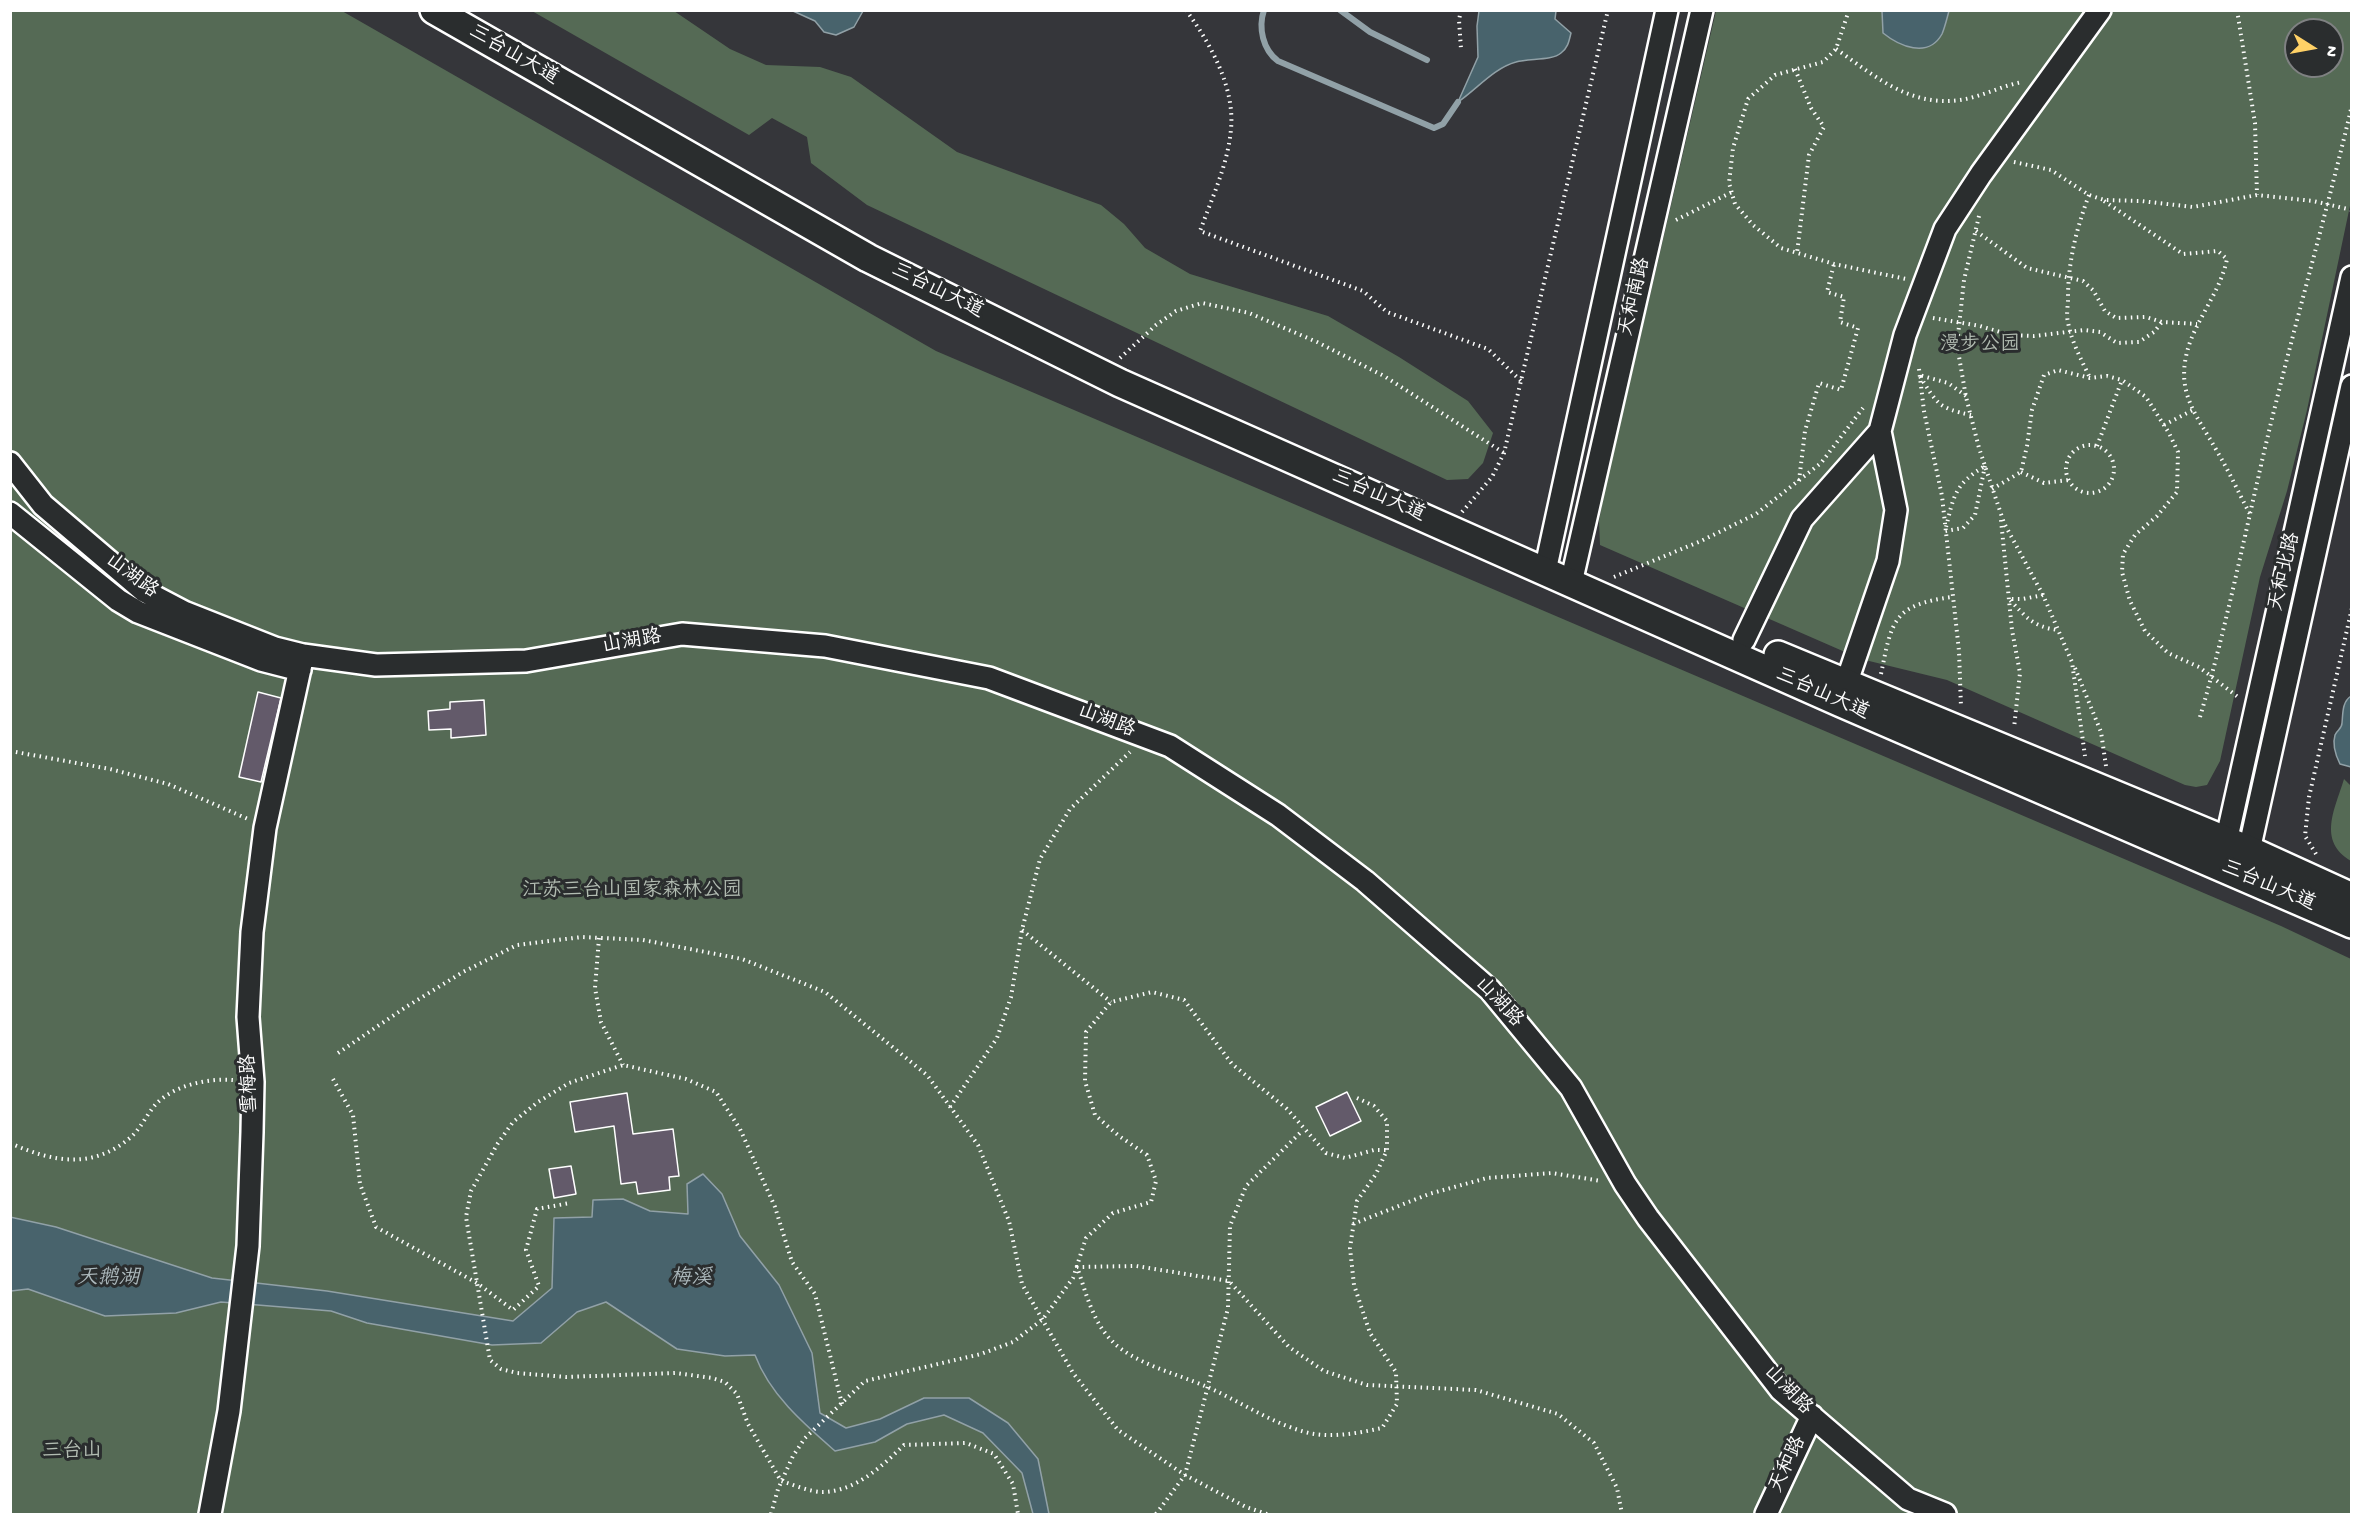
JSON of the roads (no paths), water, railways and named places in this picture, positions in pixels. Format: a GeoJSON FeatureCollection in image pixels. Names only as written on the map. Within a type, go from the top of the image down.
{"type":"FeatureCollection","features":[{"type":"Feature","properties":{"kind":"main road","name":"三台山大道"},"geometry":{"type":"LineString","coordinates":[[434,10],[868,258],[1120,383],[1546,562],[1852,708],[2234,858],[2352,897]]}},
{"type":"Feature","properties":{"kind":"main road","name":"三台山大道"},"geometry":{"type":"LineString","coordinates":[[463,10],[865,241],[1116,362],[1460,514],[1546,562]]}},
{"type":"Feature","properties":{"kind":"main road","name":"三台山大道"},"geometry":{"type":"LineString","coordinates":[[1573,574],[1608,580],[1846,684],[2099,789],[2234,858],[2352,924]]}},
{"type":"Feature","properties":{"kind":"street","name":"天和南路"},"geometry":{"type":"LineString","coordinates":[[1546,562],[1668,10]]}},
{"type":"Feature","properties":{"kind":"street","name":"天和南路"},"geometry":{"type":"LineString","coordinates":[[1573,574],[1702,10]]}},
{"type":"Feature","properties":{"kind":"street"},"geometry":{"type":"LineString","coordinates":[[1846,684],[1888,561],[1896,510],[1880,431],[1912,314],[1945,229],[2100,10]]}},
{"type":"Feature","properties":{"kind":"street","name":"天和北路"},"geometry":{"type":"LineString","coordinates":[[2234,858],[2255,710],[2352,277]]}},
{"type":"Feature","properties":{"kind":"street","name":"天和北路"},"geometry":{"type":"LineString","coordinates":[[2234,858],[2352,386]]}},
{"type":"Feature","properties":{"kind":"street"},"geometry":{"type":"LineString","coordinates":[[1744,640],[1802,519],[1880,431]]}},
{"type":"Feature","properties":{"kind":"street","name":"山湖路"},"geometry":{"type":"LineString","coordinates":[[10,463],[43,505],[144,591],[184,612],[275,648],[302,663],[526,661],[681,634],[825,646],[989,678],[1170,746],[1278,815],[1365,881],[1490,990],[1571,1088],[1625,1184],[1648,1218],[1781,1390],[1908,1498],[1945,1515]]}},
{"type":"Feature","properties":{"kind":"street"},"geometry":{"type":"LineString","coordinates":[[10,513],[117,600],[138,612],[261,660],[302,663]]}},
{"type":"Feature","properties":{"kind":"street","name":"雪梅路"},"geometry":{"type":"LineString","coordinates":[[210,1515],[229,1411],[248,1246],[253,1082],[248,1017],[252,932],[265,828],[302,663]]}},
{"type":"Feature","properties":{"kind":"street","name":"天和路"},"geometry":{"type":"LineString","coordinates":[[1766,1515],[1812,1416]]}},
{"type":"Feature","properties":{"kind":"water"},"geometry":{"type":"Polygon","coordinates":[[[1882,10],[1949,11],[1942,34],[1936,42],[1929,46],[1913,48],[1883,33],[1882,10]]]}},
{"type":"Feature","properties":{"kind":"water"},"geometry":{"type":"Polygon","coordinates":[[[793,11],[863,11],[854,27],[836,35],[824,32],[815,21],[793,11]]]}},
{"type":"Feature","properties":{"kind":"water"},"geometry":{"type":"Polygon","coordinates":[[[1479,11],[1556,11],[1555,19],[1571,33],[1569,42],[1557,56],[1521,61],[1500,69],[1458,102],[1478,57],[1479,11]]]}},
{"type":"Feature","properties":{"kind":"water"},"geometry":{"type":"Polygon","coordinates":[[[2351,696],[2352,767],[2340,764],[2334,743],[2335,735],[2342,725],[2344,705],[2351,696]]]}},
{"type":"Feature","properties":{"kind":"water"},"geometry":{"type":"Polygon","coordinates":[[[703,1174],[722,1194],[740,1236],[779,1285],[812,1353],[820,1413],[846,1428],[880,1419],[924,1398],[969,1398],[1008,1423],[1038,1459],[1049,1514],[1033,1514],[1022,1473],[983,1433],[944,1415],[907,1424],[875,1442],[835,1451],[779,1396],[761,1370],[755,1355],[725,1356],[677,1349],[606,1302],[577,1312],[541,1343],[492,1345],[367,1323],[331,1311],[221,1302],[176,1313],[105,1316],[28,1289],[11,1291],[10,1217],[56,1227],[212,1278],[327,1291],[513,1321],[552,1288],[554,1218],[592,1217],[593,1200],[623,1199],[650,1211],[688,1214],[687,1184],[703,1174]]]}},
{"type":"Feature","properties":{"kind":"waterway"},"geometry":{"type":"LineString","coordinates":[[1264,10],[1263,38],[1265,45],[1278,61],[1434,128],[1443,124],[1458,102]]}},
{"type":"Feature","properties":{"kind":"waterway"},"geometry":{"type":"LineString","coordinates":[[1340,10],[1370,32],[1427,60]]}},
{"type":"Feature","properties":{"kind":"park label","name":"漫步公园"},"geometry":{"type":"Point","coordinates":[1980,346]}},
{"type":"Feature","properties":{"kind":"park label","name":"江苏三台山国家森林公园"},"geometry":{"type":"Point","coordinates":[632,892]}},
{"type":"Feature","properties":{"kind":"park label","name":"三台山"},"geometry":{"type":"Point","coordinates":[72,1453]}},
{"type":"Feature","properties":{"kind":"water label","name":"天鹅湖"},"geometry":{"type":"Point","coordinates":[108,1280]}},
{"type":"Feature","properties":{"kind":"water label","name":"梅溪"},"geometry":{"type":"Point","coordinates":[691,1280]}}]}
